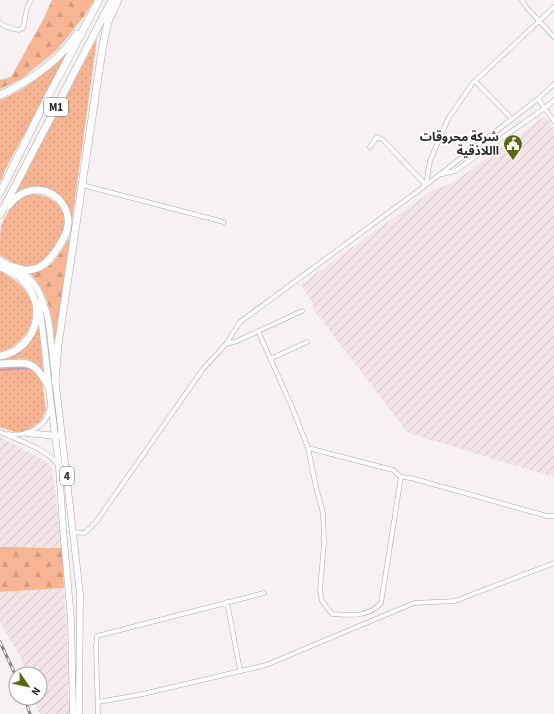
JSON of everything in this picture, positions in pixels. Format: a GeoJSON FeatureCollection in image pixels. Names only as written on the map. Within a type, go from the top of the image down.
{"type":"FeatureCollection","features":[{"type":"Feature","properties":{"kind":"highway","name":"M1"},"geometry":{"type":"LineString","coordinates":[[0,215],[112,0]]}},
{"type":"Feature","properties":{"kind":"highway"},"geometry":{"type":"LineString","coordinates":[[55,382],[58,345],[103,44],[108,22],[118,0]]}},
{"type":"Feature","properties":{"kind":"highway","name":"M1"},"geometry":{"type":"LineString","coordinates":[[0,193],[45,102],[97,3]]}},
{"type":"Feature","properties":{"kind":"highway"},"geometry":{"type":"LineString","coordinates":[[0,95],[26,81],[53,60],[75,37],[97,3]]}},
{"type":"Feature","properties":{"kind":"highway"},"geometry":{"type":"LineString","coordinates":[[0,218],[18,196],[27,191],[38,190],[48,192],[56,197],[63,204],[68,218],[68,228],[64,237],[53,255],[46,263],[38,268],[28,270],[18,269],[8,265]]}},
{"type":"Feature","properties":{"kind":"highway"},"geometry":{"type":"LineString","coordinates":[[0,356],[9,354],[20,347],[29,337],[35,325],[36,305],[31,292],[23,280]]}},
{"type":"Feature","properties":{"kind":"highway"},"geometry":{"type":"LineString","coordinates":[[0,364],[22,362],[31,364],[43,375],[49,388]]}},
{"type":"Feature","properties":{"kind":"main road","name":"4"},"geometry":{"type":"LineString","coordinates":[[0,260],[32,280],[43,299],[49,324],[80,594],[79,714]]}},
{"type":"Feature","properties":{"kind":"main road","name":"4"},"geometry":{"type":"LineString","coordinates":[[0,267],[23,280],[32,290],[40,308],[59,467],[71,619],[73,714]]}},
{"type":"Feature","properties":{"kind":"main road"},"geometry":{"type":"LineString","coordinates":[[27,433],[62,437]]}},
{"type":"Feature","properties":{"kind":"street"},"geometry":{"type":"LineString","coordinates":[[0,23],[6,27],[20,30],[23,28],[27,8],[31,0]]}},
{"type":"Feature","properties":{"kind":"street"},"geometry":{"type":"LineString","coordinates":[[522,0],[527,8],[554,37]]}},
{"type":"Feature","properties":{"kind":"street"},"geometry":{"type":"LineString","coordinates":[[426,185],[430,161],[448,119],[475,82],[554,7]]}},
{"type":"Feature","properties":{"kind":"street"},"geometry":{"type":"LineString","coordinates":[[475,82],[512,119]]}},
{"type":"Feature","properties":{"kind":"street"},"geometry":{"type":"LineString","coordinates":[[72,532],[85,533],[96,522],[203,369],[226,344],[240,322],[426,185],[538,99],[554,84]]}},
{"type":"Feature","properties":{"kind":"street"},"geometry":{"type":"LineString","coordinates":[[538,99],[554,121]]}},
{"type":"Feature","properties":{"kind":"street"},"geometry":{"type":"LineString","coordinates":[[439,175],[455,171],[545,108],[554,100]]}},
{"type":"Feature","properties":{"kind":"street"},"geometry":{"type":"LineString","coordinates":[[370,147],[377,137],[383,140],[426,185]]}},
{"type":"Feature","properties":{"kind":"street"},"geometry":{"type":"LineString","coordinates":[[82,185],[224,222]]}},
{"type":"Feature","properties":{"kind":"street"},"geometry":{"type":"LineString","coordinates":[[226,344],[258,332],[302,311]]}},
{"type":"Feature","properties":{"kind":"street"},"geometry":{"type":"LineString","coordinates":[[258,332],[292,407],[308,448],[323,513],[324,543],[320,590],[322,601],[332,614],[359,615],[376,609],[381,603],[401,477]]}},
{"type":"Feature","properties":{"kind":"street"},"geometry":{"type":"LineString","coordinates":[[270,359],[307,342]]}},
{"type":"Feature","properties":{"kind":"street"},"geometry":{"type":"LineString","coordinates":[[1,433],[16,435],[27,433],[40,425],[49,411],[51,403]]}},
{"type":"Feature","properties":{"kind":"street"},"geometry":{"type":"LineString","coordinates":[[1,433],[44,452],[52,458],[59,467]]}},
{"type":"Feature","properties":{"kind":"street"},"geometry":{"type":"LineString","coordinates":[[308,448],[393,470],[401,477],[411,478],[547,516],[554,516]]}},
{"type":"Feature","properties":{"kind":"street"},"geometry":{"type":"LineString","coordinates":[[98,702],[143,694],[266,665],[414,603],[455,601],[554,563]]}},
{"type":"Feature","properties":{"kind":"street"},"geometry":{"type":"LineString","coordinates":[[98,714],[97,636],[264,592]]}},
{"type":"Feature","properties":{"kind":"street"},"geometry":{"type":"LineString","coordinates":[[227,602],[240,670]]}},
{"type":"Feature","properties":{"kind":"shaded area"},"geometry":{"type":"Polygon","coordinates":[[[545,116],[554,129],[554,477],[408,433],[313,309],[312,302],[301,284],[430,192],[454,182],[545,116]]]}},
{"type":"Feature","properties":{"kind":"shaded area"},"geometry":{"type":"Polygon","coordinates":[[[0,437],[44,460],[52,468],[62,548],[0,547],[0,437]]]}},
{"type":"Feature","properties":{"kind":"shaded area"},"geometry":{"type":"Polygon","coordinates":[[[64,588],[68,647],[69,714],[39,714],[36,706],[48,706],[48,666],[24,666],[21,658],[0,622],[0,592],[64,588]]]}},
{"type":"Feature","properties":{"kind":"green space"},"geometry":{"type":"Polygon","coordinates":[[[52,0],[94,0],[85,15],[57,50],[21,79],[0,89],[0,80],[11,77],[44,18],[52,0]]]}},
{"type":"Feature","properties":{"kind":"green space"},"geometry":{"type":"Polygon","coordinates":[[[97,38],[72,221],[66,203],[62,198],[56,195],[36,187],[24,189],[15,194],[97,38]]]}},
{"type":"Feature","properties":{"kind":"green space"},"geometry":{"type":"Polygon","coordinates":[[[72,47],[8,164],[0,182],[0,100],[39,78],[72,47]]]}},
{"type":"Feature","properties":{"kind":"green space"},"geometry":{"type":"Polygon","coordinates":[[[33,194],[46,197],[57,203],[64,214],[64,227],[57,242],[45,258],[35,265],[22,266],[13,263],[0,255],[1,227],[13,206],[22,198],[33,194]]]}},
{"type":"Feature","properties":{"kind":"green space"},"geometry":{"type":"Polygon","coordinates":[[[70,236],[55,341],[51,313],[45,296],[36,280],[29,273],[47,268],[58,256],[70,236]]]}},
{"type":"Feature","properties":{"kind":"green space"},"geometry":{"type":"Polygon","coordinates":[[[0,271],[21,285],[29,297],[32,307],[32,317],[30,326],[25,335],[10,348],[0,352],[0,271]]]}},
{"type":"Feature","properties":{"kind":"green space"},"geometry":{"type":"Polygon","coordinates":[[[39,326],[43,371],[29,360],[0,360],[13,355],[24,347],[32,338],[39,326]]]}},
{"type":"Feature","properties":{"kind":"green space"},"geometry":{"type":"Polygon","coordinates":[[[22,366],[34,370],[42,381],[46,410],[40,422],[29,429],[18,433],[0,427],[0,367],[22,366]]]}},
{"type":"Feature","properties":{"kind":"green space"},"geometry":{"type":"Polygon","coordinates":[[[0,547],[62,548],[64,588],[0,592],[0,547]]]}},
{"type":"Feature","properties":{"kind":"waterway"},"geometry":{"type":"LineString","coordinates":[[0,370],[28,368]]}},
{"type":"Feature","properties":{"kind":"railway"},"geometry":{"type":"LineString","coordinates":[[0,642],[11,666]]}},
{"type":"Feature","properties":{"kind":"railway"},"geometry":{"type":"LineString","coordinates":[[28,706],[30,714]]}},
{"type":"Feature","properties":{"kind":"place","name":"شركة محروقات االلاذقية"},"geometry":{"type":"Point","coordinates":[513,161]}}]}
